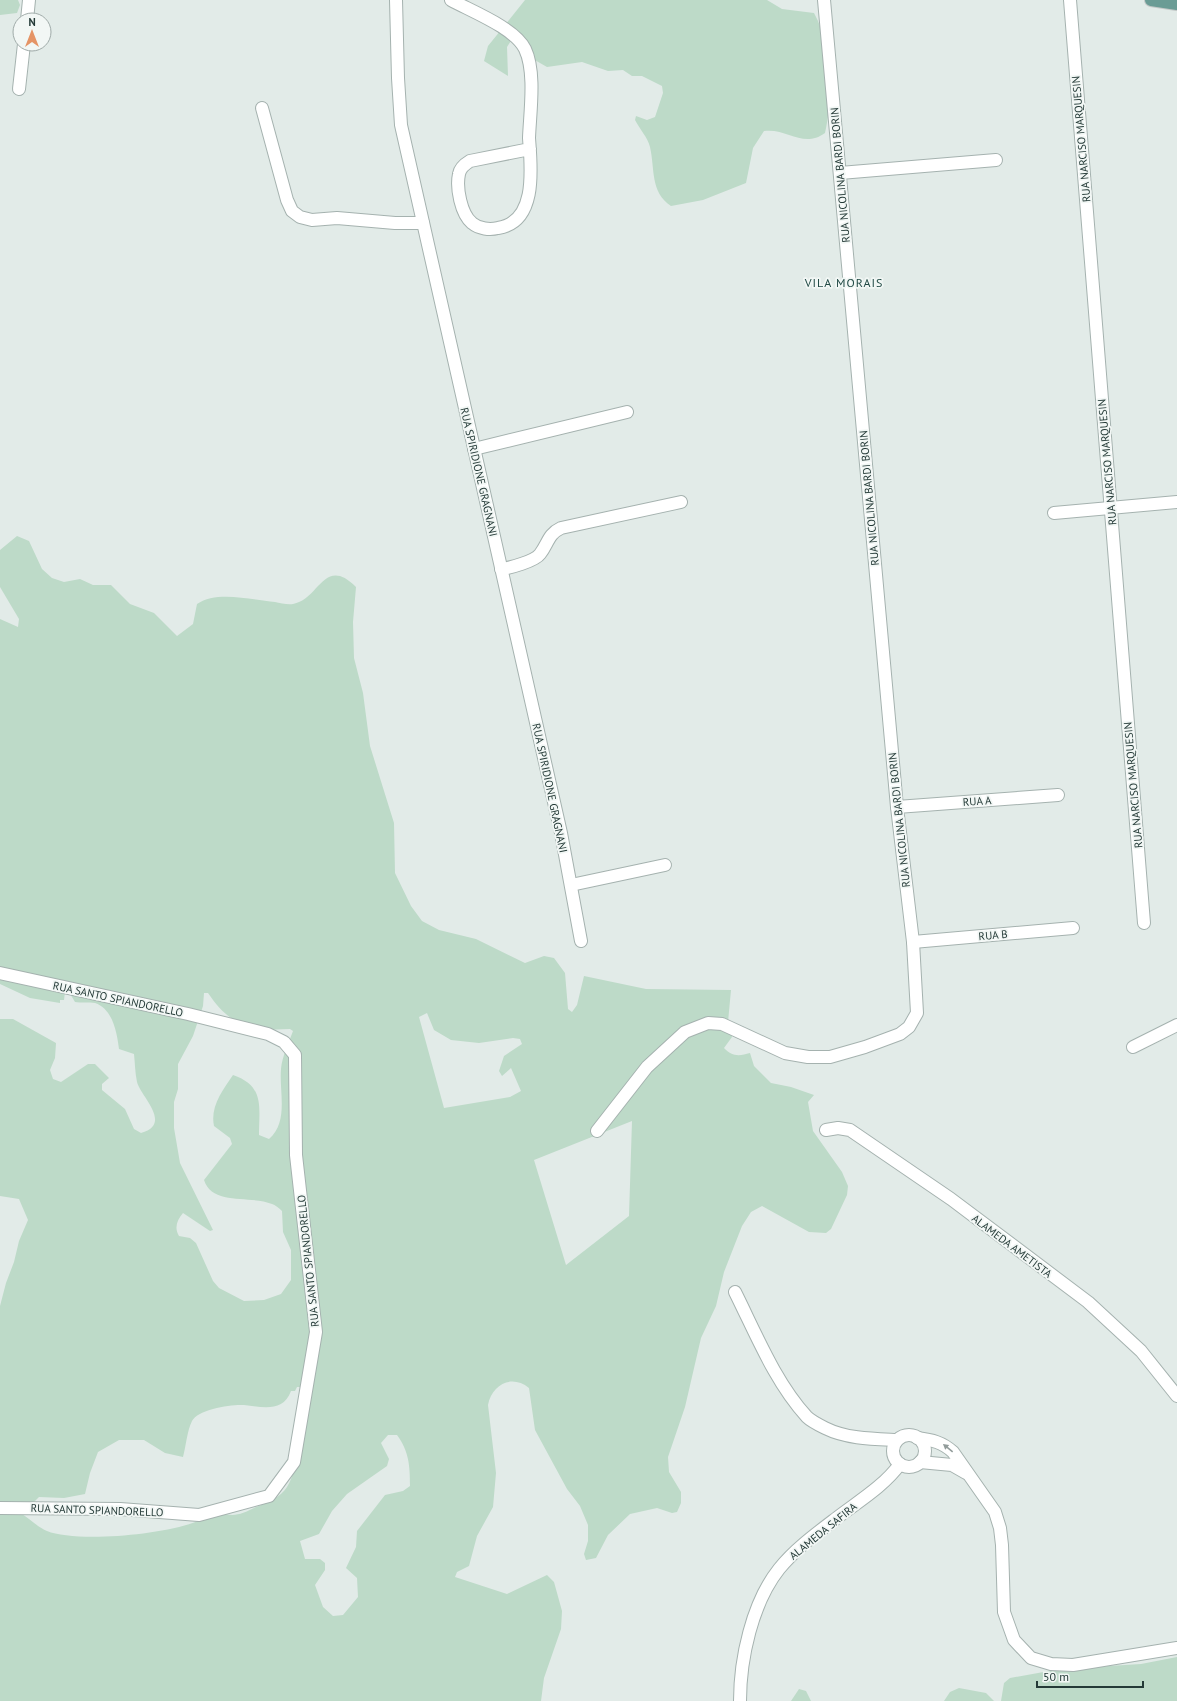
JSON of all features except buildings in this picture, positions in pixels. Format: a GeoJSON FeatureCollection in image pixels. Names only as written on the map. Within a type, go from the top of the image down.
{"type":"FeatureCollection","features":[{"type":"Feature","properties":{"kind":"main road"},"geometry":{"type":"LineString","coordinates":[[1151,0],[1177,4]]}},
{"type":"Feature","properties":{"kind":"street"},"geometry":{"type":"LineString","coordinates":[[28,12],[29,0]]}},
{"type":"Feature","properties":{"kind":"street","name":"RUA SPIRIDIONE GRAGNANI"},"geometry":{"type":"LineString","coordinates":[[396,0],[401,125],[561,833],[581,941]]}},
{"type":"Feature","properties":{"kind":"street"},"geometry":{"type":"LineString","coordinates":[[451,0],[512,34],[525,48],[530,70],[531,182],[529,197],[520,215],[511,224],[492,229],[478,228],[471,222],[463,210],[458,186],[459,173],[463,165],[470,161],[530,149]]}},
{"type":"Feature","properties":{"kind":"street","name":"RUA NICOLINA BARDI BORIN"},"geometry":{"type":"LineString","coordinates":[[596,1131],[647,1067],[685,1032],[708,1023],[722,1024],[785,1053],[808,1057],[830,1056],[865,1047],[900,1034],[909,1027],[917,1013],[913,942],[897,807],[824,0]]}},
{"type":"Feature","properties":{"kind":"street","name":"RUA NARCISO MARQUESIN"},"geometry":{"type":"LineString","coordinates":[[1070,0],[1144,923]]}},
{"type":"Feature","properties":{"kind":"street"},"geometry":{"type":"LineString","coordinates":[[19,89],[23,52]]}},
{"type":"Feature","properties":{"kind":"street"},"geometry":{"type":"LineString","coordinates":[[262,108],[287,200],[292,211],[300,217],[312,220],[337,218],[396,223],[423,223]]}},
{"type":"Feature","properties":{"kind":"street"},"geometry":{"type":"LineString","coordinates":[[840,173],[996,160]]}},
{"type":"Feature","properties":{"kind":"street"},"geometry":{"type":"LineString","coordinates":[[474,450],[627,412]]}},
{"type":"Feature","properties":{"kind":"street"},"geometry":{"type":"LineString","coordinates":[[501,569],[537,558],[550,535],[561,528],[681,502]]}},
{"type":"Feature","properties":{"kind":"street"},"geometry":{"type":"LineString","coordinates":[[1054,513],[1177,502]]}},
{"type":"Feature","properties":{"kind":"street","name":"RUA A"},"geometry":{"type":"LineString","coordinates":[[897,807],[1058,795]]}},
{"type":"Feature","properties":{"kind":"street"},"geometry":{"type":"LineString","coordinates":[[571,884],[665,865]]}},
{"type":"Feature","properties":{"kind":"street","name":"RUA B"},"geometry":{"type":"LineString","coordinates":[[913,942],[1073,928]]}},
{"type":"Feature","properties":{"kind":"street","name":"RUA SANTO SPIANDORELLO"},"geometry":{"type":"LineString","coordinates":[[0,973],[188,1014],[268,1034],[284,1042],[295,1055],[296,1155],[316,1332],[294,1462],[269,1496],[199,1515],[120,1509],[0,1508]]}},
{"type":"Feature","properties":{"kind":"street"},"geometry":{"type":"LineString","coordinates":[[1133,1047],[1177,1025]]}},
{"type":"Feature","properties":{"kind":"street","name":"ALAMEDA AMETISTA"},"geometry":{"type":"LineString","coordinates":[[826,1130],[838,1128],[850,1130],[951,1199],[1081,1297],[1141,1351],[1177,1396]]}},
{"type":"Feature","properties":{"kind":"street"},"geometry":{"type":"LineString","coordinates":[[736,1292],[774,1369],[808,1418],[826,1429],[864,1438],[897,1440],[907,1436],[933,1440],[944,1444],[953,1452],[995,1512],[1000,1528],[1002,1545],[1004,1612],[1014,1640],[1031,1658],[1051,1664],[1073,1664],[1177,1648]]}},
{"type":"Feature","properties":{"kind":"street"},"geometry":{"type":"LineString","coordinates":[[918,1438],[924,1447],[924,1452],[920,1462]]}},
{"type":"Feature","properties":{"kind":"street"},"geometry":{"type":"LineString","coordinates":[[897,1440],[894,1445],[894,1456],[900,1464],[910,1467],[920,1462],[952,1465],[967,1473]]}},
{"type":"Feature","properties":{"kind":"street","name":"ALAMEDA SAFIRA"},"geometry":{"type":"LineString","coordinates":[[740,1701],[740,1679],[748,1638],[761,1599],[778,1569],[802,1545],[871,1493],[894,1472],[900,1464]]}},
{"type":"Feature","properties":{"kind":"green space"},"geometry":{"type":"Polygon","coordinates":[[[0,0],[18,0],[20,5],[17,12],[0,15],[0,0]]]}},
{"type":"Feature","properties":{"kind":"green space"},"geometry":{"type":"Polygon","coordinates":[[[525,0],[767,0],[782,9],[814,13],[820,26],[828,56],[830,88],[828,119],[825,133],[810,139],[802,139],[781,132],[764,131],[753,148],[746,183],[703,200],[671,206],[664,200],[656,187],[650,147],[635,120],[636,116],[647,120],[655,117],[663,93],[662,86],[642,76],[632,76],[623,70],[608,71],[582,62],[547,67],[533,59],[512,39],[507,47],[508,76],[484,61],[488,46],[525,0]]]}},
{"type":"Feature","properties":{"kind":"green space"},"geometry":{"type":"Polygon","coordinates":[[[17,536],[29,541],[42,569],[52,578],[64,582],[80,579],[93,585],[111,585],[130,604],[154,613],[177,636],[193,624],[197,604],[205,600],[235,597],[293,604],[302,601],[329,577],[336,576],[345,578],[356,587],[353,622],[354,658],[363,693],[370,746],[394,823],[395,873],[411,906],[422,921],[439,930],[476,939],[525,963],[544,956],[554,958],[565,973],[568,1009],[572,1012],[577,1005],[584,976],[646,989],[731,990],[728,1022],[732,1037],[724,1048],[730,1053],[736,1055],[750,1053],[754,1066],[771,1083],[791,1087],[814,1095],[808,1102],[813,1131],[842,1172],[848,1186],[847,1195],[831,1229],[826,1233],[809,1232],[762,1206],[751,1212],[742,1226],[724,1272],[716,1306],[701,1338],[685,1407],[668,1457],[669,1472],[681,1492],[681,1503],[677,1512],[672,1513],[657,1508],[630,1514],[608,1535],[596,1558],[586,1560],[584,1554],[588,1541],[588,1525],[580,1506],[567,1489],[535,1430],[529,1388],[516,1382],[504,1383],[498,1387],[490,1398],[488,1405],[496,1473],[493,1507],[477,1536],[469,1566],[457,1572],[455,1577],[507,1594],[547,1575],[554,1582],[562,1611],[561,1629],[544,1678],[541,1701],[0,1701],[0,1306],[19,1241],[28,1220],[19,1199],[0,1196],[0,1019],[13,1019],[56,1043],[55,1058],[50,1070],[53,1079],[61,1082],[88,1064],[95,1064],[109,1078],[102,1084],[102,1090],[125,1109],[134,1129],[141,1133],[150,1129],[154,1123],[155,1117],[137,1082],[134,1054],[119,1049],[113,1022],[106,1010],[95,1003],[75,1002],[69,992],[65,992],[64,1000],[60,1000],[60,1003],[30,998],[0,984],[0,619],[18,627],[19,619],[0,587],[0,550],[17,536]],[[204,993],[203,1006],[193,1036],[178,1064],[178,1089],[174,1102],[174,1128],[180,1163],[213,1230],[210,1231],[183,1213],[179,1218],[176,1227],[177,1233],[179,1236],[190,1238],[196,1243],[213,1281],[219,1288],[244,1301],[264,1300],[281,1294],[291,1280],[291,1250],[283,1232],[282,1211],[274,1205],[263,1201],[223,1197],[208,1188],[204,1180],[232,1144],[230,1138],[214,1126],[213,1119],[215,1106],[218,1099],[233,1075],[251,1085],[255,1091],[259,1107],[259,1135],[269,1139],[275,1132],[279,1124],[282,1106],[281,1069],[293,1031],[290,1029],[264,1029],[253,1027],[234,1020],[225,1013],[208,993],[204,993]],[[427,1013],[419,1017],[444,1108],[510,1097],[521,1091],[511,1068],[502,1076],[499,1071],[504,1056],[522,1044],[520,1039],[513,1038],[479,1043],[451,1040],[434,1030],[427,1013]],[[632,1121],[534,1160],[566,1265],[629,1216],[632,1121]],[[297,1387],[295,1391],[291,1391],[283,1403],[277,1406],[265,1407],[232,1405],[201,1413],[195,1417],[190,1425],[183,1457],[165,1453],[144,1440],[119,1440],[98,1452],[90,1473],[85,1494],[64,1498],[39,1497],[22,1514],[41,1528],[62,1535],[83,1537],[108,1536],[160,1531],[184,1526],[203,1519],[216,1511],[236,1515],[265,1504],[277,1497],[287,1487],[292,1478],[298,1453],[304,1387],[297,1387]],[[388,1435],[381,1443],[389,1459],[387,1466],[347,1494],[332,1511],[319,1534],[300,1541],[305,1559],[320,1559],[325,1563],[325,1570],[315,1585],[323,1607],[333,1616],[343,1615],[358,1597],[357,1578],[346,1568],[356,1547],[357,1531],[385,1495],[403,1491],[410,1486],[408,1459],[404,1447],[397,1435],[388,1435]]]}},
{"type":"Feature","properties":{"kind":"green space"},"geometry":{"type":"Polygon","coordinates":[[[1177,1657],[1177,1701],[1001,1701],[1004,1683],[1010,1678],[1060,1669],[1141,1664],[1177,1657]]]}},
{"type":"Feature","properties":{"kind":"green space"},"geometry":{"type":"Polygon","coordinates":[[[959,1688],[986,1693],[994,1701],[944,1701],[950,1692],[959,1688]]]}},
{"type":"Feature","properties":{"kind":"green space"},"geometry":{"type":"Polygon","coordinates":[[[799,1689],[806,1691],[811,1701],[791,1701],[799,1689]]]}},
{"type":"Feature","properties":{"kind":"district","name":"VILA MORAIS"},"geometry":{"type":"Point","coordinates":[844,283]}}]}
